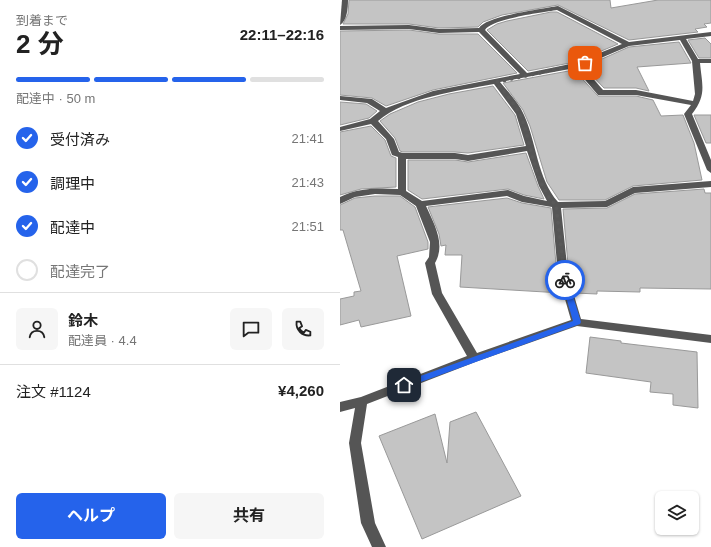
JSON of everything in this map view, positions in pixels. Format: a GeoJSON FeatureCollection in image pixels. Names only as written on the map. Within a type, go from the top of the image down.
{"type":"FeatureCollection","features":[{"type":"Feature","properties":{"kind":"street"},"geometry":{"type":"LineString","coordinates":[[340,24],[345,9],[345,0]]}},
{"type":"Feature","properties":{"kind":"street"},"geometry":{"type":"LineString","coordinates":[[480,30],[484,25],[495,21],[522,14],[558,8],[628,44]]}},
{"type":"Feature","properties":{"kind":"street"},"geometry":{"type":"LineString","coordinates":[[340,28],[409,27],[439,31],[480,30],[526,76]]}},
{"type":"Feature","properties":{"kind":"street"},"geometry":{"type":"LineString","coordinates":[[340,129],[374,121],[385,111],[436,93],[577,65],[628,44],[711,34]]}},
{"type":"Feature","properties":{"kind":"street"},"geometry":{"type":"LineString","coordinates":[[682,38],[696,61],[699,94],[696,104],[688,114],[711,170]]}},
{"type":"Feature","properties":{"kind":"street"},"geometry":{"type":"LineString","coordinates":[[696,61],[711,61]]}},
{"type":"Feature","properties":{"kind":"street"},"geometry":{"type":"LineString","coordinates":[[577,65],[601,93],[612,91],[629,92],[696,104]]}},
{"type":"Feature","properties":{"kind":"street"},"geometry":{"type":"LineString","coordinates":[[496,82],[519,114],[529,148],[548,198],[556,205],[563,275],[577,322]]}},
{"type":"Feature","properties":{"kind":"street"},"geometry":{"type":"LineString","coordinates":[[340,98],[369,101],[385,111]]}},
{"type":"Feature","properties":{"kind":"street"},"geometry":{"type":"LineString","coordinates":[[374,121],[387,134],[393,145],[395,153],[402,156],[455,156],[468,158],[529,148]]}},
{"type":"Feature","properties":{"kind":"street"},"geometry":{"type":"LineString","coordinates":[[402,156],[402,192]]}},
{"type":"Feature","properties":{"kind":"street"},"geometry":{"type":"LineString","coordinates":[[420,204],[508,193],[522,199],[556,205],[607,204],[633,190],[679,188],[711,184]]}},
{"type":"Feature","properties":{"kind":"street"},"geometry":{"type":"LineString","coordinates":[[340,201],[353,194],[375,191],[402,192],[420,204],[436,246],[434,258],[430,263],[437,294],[474,358]]}},
{"type":"Feature","properties":{"kind":"street"},"geometry":{"type":"LineString","coordinates":[[340,407],[362,401],[474,358],[577,322],[711,339]]}},
{"type":"Feature","properties":{"kind":"street"},"geometry":{"type":"LineString","coordinates":[[362,401],[355,443],[368,523],[379,547]]}},
{"type":"Feature","properties":{"kind":"building"},"geometry":{"type":"Polygon","coordinates":[[[349,0],[610,0],[611,8],[658,0],[711,0],[711,23],[704,24],[707,27],[695,29],[698,32],[629,40],[558,5],[502,15],[483,22],[478,27],[439,28],[409,24],[343,24],[348,14],[349,0]]]}},
{"type":"Feature","properties":{"kind":"building"},"geometry":{"type":"Polygon","coordinates":[[[557,12],[618,44],[575,62],[528,71],[487,30],[497,24],[507,21],[557,12]]]}},
{"type":"Feature","properties":{"kind":"building"},"geometry":{"type":"Polygon","coordinates":[[[409,30],[439,34],[478,34],[517,73],[433,90],[386,106],[372,98],[340,95],[340,31],[409,30]]]}},
{"type":"Feature","properties":{"kind":"building"},"geometry":{"type":"Polygon","coordinates":[[[705,38],[711,44],[711,58],[699,58],[688,40],[705,38]]]}},
{"type":"Feature","properties":{"kind":"building"},"geometry":{"type":"Polygon","coordinates":[[[679,42],[691,63],[637,67],[649,91],[636,88],[604,88],[584,67],[629,47],[679,42]]]}},
{"type":"Feature","properties":{"kind":"building"},"geometry":{"type":"Polygon","coordinates":[[[574,70],[598,96],[636,96],[653,100],[661,116],[683,115],[694,143],[702,180],[633,186],[605,200],[559,200],[547,182],[530,126],[523,110],[503,83],[574,70]]]}},
{"type":"Feature","properties":{"kind":"building"},"geometry":{"type":"Polygon","coordinates":[[[493,86],[515,115],[524,145],[468,153],[403,152],[400,151],[395,138],[380,121],[390,114],[418,102],[449,94],[493,86]]]}},
{"type":"Feature","properties":{"kind":"building"},"geometry":{"type":"Polygon","coordinates":[[[340,102],[366,104],[377,111],[369,118],[340,125],[340,102]]]}},
{"type":"Feature","properties":{"kind":"building"},"geometry":{"type":"Polygon","coordinates":[[[694,115],[711,115],[711,143],[706,143],[694,115]]]}},
{"type":"Feature","properties":{"kind":"building"},"geometry":{"type":"Polygon","coordinates":[[[371,126],[385,140],[391,156],[396,158],[396,187],[361,189],[340,195],[340,132],[371,126]]]}},
{"type":"Feature","properties":{"kind":"building"},"geometry":{"type":"Polygon","coordinates":[[[526,153],[544,199],[524,195],[508,189],[422,199],[408,190],[408,160],[455,160],[468,162],[526,153]]]}},
{"type":"Feature","properties":{"kind":"building"},"geometry":{"type":"Polygon","coordinates":[[[704,189],[705,193],[711,193],[711,289],[640,288],[640,292],[597,291],[597,294],[575,293],[569,275],[563,209],[607,208],[635,194],[704,189]]]}},
{"type":"Feature","properties":{"kind":"building"},"geometry":{"type":"Polygon","coordinates":[[[400,196],[415,207],[428,242],[428,249],[397,256],[411,316],[361,327],[359,320],[340,325],[340,299],[354,296],[354,292],[361,291],[343,230],[340,230],[340,205],[355,198],[400,196]]]}},
{"type":"Feature","properties":{"kind":"building"},"geometry":{"type":"Polygon","coordinates":[[[507,198],[522,203],[551,208],[557,275],[562,293],[460,287],[462,255],[445,255],[446,245],[441,246],[439,234],[428,207],[507,198]]]}},
{"type":"Feature","properties":{"kind":"building"},"geometry":{"type":"Polygon","coordinates":[[[590,337],[621,341],[621,343],[697,352],[698,408],[673,405],[673,394],[650,392],[651,382],[586,373],[590,337]]]}},
{"type":"Feature","properties":{"kind":"building"},"geometry":{"type":"Polygon","coordinates":[[[476,412],[521,496],[422,539],[379,436],[435,414],[447,463],[450,422],[476,412]]]}},
{"type":"Feature","properties":{"kind":"way so far"},"geometry":{"type":"LineString","coordinates":[[565,280],[563,275],[556,205],[548,198],[529,148],[519,114],[496,82],[585,63]]}},
{"type":"Feature","properties":{"kind":"route"},"geometry":{"type":"LineString","coordinates":[[404,385],[474,358],[577,322],[565,280]]}}]}
